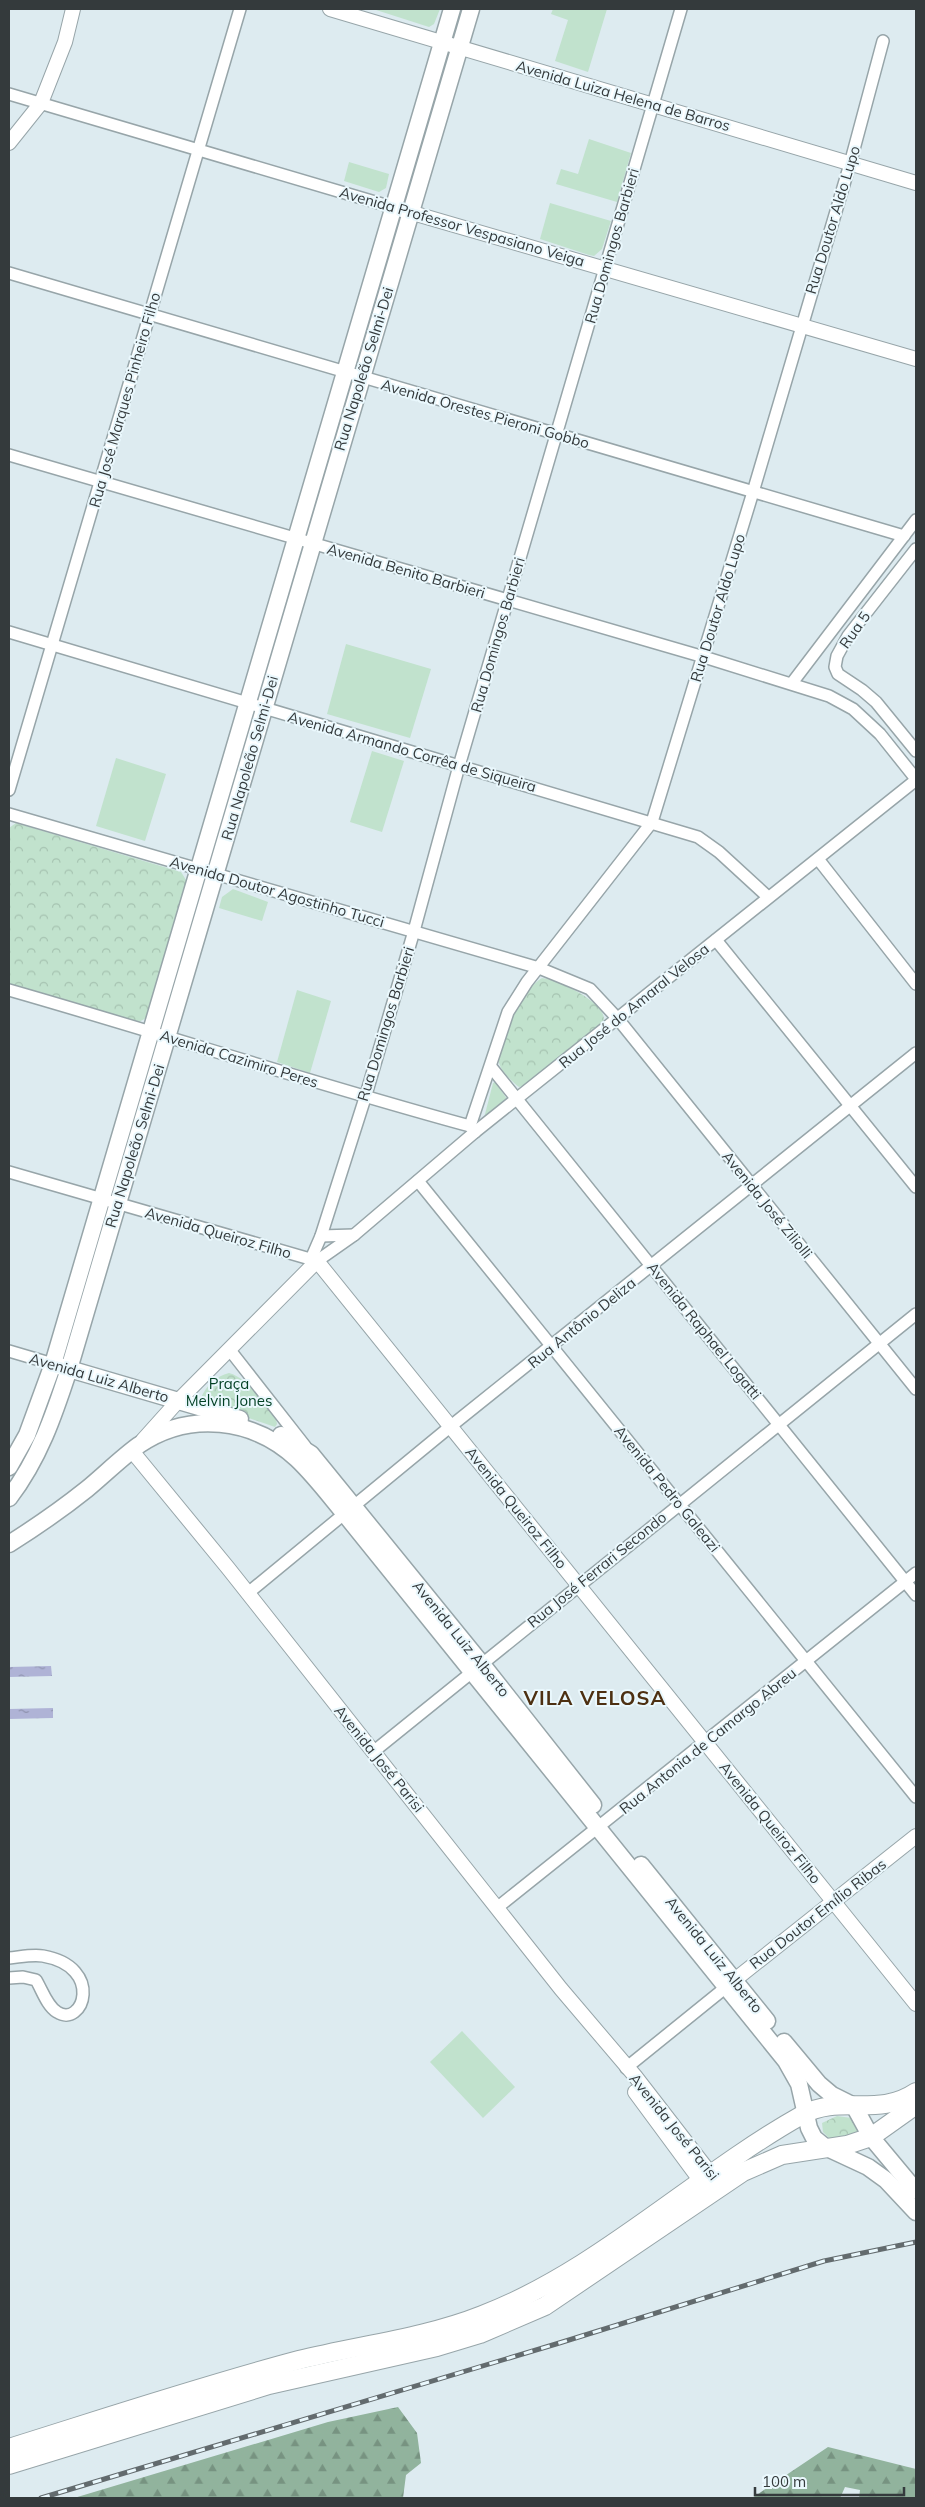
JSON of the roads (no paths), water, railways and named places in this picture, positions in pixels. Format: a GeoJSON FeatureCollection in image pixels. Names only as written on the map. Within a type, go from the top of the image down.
{"type":"FeatureCollection","features":[{"type":"Feature","properties":{"kind":"main road","name":"Rua Napoleão Selmi-Dei"},"geometry":{"type":"LineString","coordinates":[[9,1467],[27,1435],[53,1364],[392,207],[452,9]]}},
{"type":"Feature","properties":{"kind":"main road","name":"Rua Napoleão Selmi-Dei"},"geometry":{"type":"LineString","coordinates":[[9,1498],[37,1456],[50,1426],[69,1369],[217,874],[471,9]]}},
{"type":"Feature","properties":{"kind":"main road","name":"Avenida Luiz Alberto"},"geometry":{"type":"LineString","coordinates":[[53,1364],[217,1411],[272,1431],[311,1454],[349,1510],[730,1984],[819,2084],[832,2095],[854,2106]]}},
{"type":"Feature","properties":{"kind":"main road","name":"Avenida Luiz Alberto"},"geometry":{"type":"LineString","coordinates":[[177,1426],[202,1422],[223,1423],[252,1430],[297,1458],[349,1510]]}},
{"type":"Feature","properties":{"kind":"main road","name":"Rua José do Amaral Velosa"},"geometry":{"type":"LineString","coordinates":[[9,1544],[51,1518],[135,1448],[177,1426]]}},
{"type":"Feature","properties":{"kind":"main road","name":"Avenida Luiz Alberto"},"geometry":{"type":"LineString","coordinates":[[730,1984],[786,2061],[799,2084],[809,2128],[814,2138],[825,2148]]}},
{"type":"Feature","properties":{"kind":"main road"},"geometry":{"type":"LineString","coordinates":[[9,2465],[268,2385],[437,2347],[480,2334],[544,2306],[711,2180],[754,2143],[806,2113],[824,2107],[888,2105],[903,2101],[916,2092]]}},
{"type":"Feature","properties":{"kind":"main road"},"geometry":{"type":"LineString","coordinates":[[9,2448],[263,2370],[334,2351],[428,2332],[482,2316],[562,2276],[711,2180],[782,2155],[847,2145],[871,2137],[916,2105]]}},
{"type":"Feature","properties":{"kind":"main road"},"geometry":{"type":"LineString","coordinates":[[854,2106],[871,2137],[916,2191]]}},
{"type":"Feature","properties":{"kind":"main road"},"geometry":{"type":"LineString","coordinates":[[825,2148],[868,2167],[886,2180],[916,2212]]}},
{"type":"Feature","properties":{"kind":"street"},"geometry":{"type":"LineString","coordinates":[[9,143],[41,103],[64,42],[73,9]]}},
{"type":"Feature","properties":{"kind":"street","name":"Rua José Marques Pinheiro Filho"},"geometry":{"type":"LineString","coordinates":[[9,790],[54,645],[240,9]]}},
{"type":"Feature","properties":{"kind":"street","name":"Avenida Luiza Helena de Barros"},"geometry":{"type":"LineString","coordinates":[[330,9],[916,183]]}},
{"type":"Feature","properties":{"kind":"street","name":"Rua Domingos Barbieri"},"geometry":{"type":"LineString","coordinates":[[314,1260],[414,932],[459,766],[681,9]]}},
{"type":"Feature","properties":{"kind":"street","name":"Rua Doutor Aldo Lupo"},"geometry":{"type":"LineString","coordinates":[[473,1129],[508,1012],[539,968],[652,822],[753,492],[800,327],[850,164],[883,41]]}},
{"type":"Feature","properties":{"kind":"street","name":"Avenida Professor Vespasiano Veiga"},"geometry":{"type":"LineString","coordinates":[[9,94],[800,327],[916,359]]}},
{"type":"Feature","properties":{"kind":"street","name":"Avenida Orestes Pieroni Gobbo"},"geometry":{"type":"LineString","coordinates":[[9,273],[904,536]]}},
{"type":"Feature","properties":{"kind":"street","name":"Avenida Benito Barbieri"},"geometry":{"type":"LineString","coordinates":[[9,455],[295,540],[704,656],[829,696],[854,709],[880,734],[916,780]]}},
{"type":"Feature","properties":{"kind":"street"},"geometry":{"type":"LineString","coordinates":[[792,683],[916,520]]}},
{"type":"Feature","properties":{"kind":"street","name":"Rua 5"},"geometry":{"type":"LineString","coordinates":[[916,548],[848,636],[837,656],[835,667],[838,674],[876,702],[916,751]]}},
{"type":"Feature","properties":{"kind":"street","name":"Avenida Armando Corrêa de Siqueira"},"geometry":{"type":"LineString","coordinates":[[9,632],[247,704],[652,822],[698,838],[719,852],[768,898]]}},
{"type":"Feature","properties":{"kind":"street","name":"Rua José do Amaral Velosa"},"geometry":{"type":"LineString","coordinates":[[135,1448],[178,1400],[314,1260],[354,1235],[418,1181],[473,1129],[518,1098],[916,780]]}},
{"type":"Feature","properties":{"kind":"street","name":"Avenida Doutor Agostinho Tucci"},"geometry":{"type":"LineString","coordinates":[[9,814],[539,968],[590,989],[618,1019]]}},
{"type":"Feature","properties":{"kind":"street"},"geometry":{"type":"LineString","coordinates":[[818,860],[916,984]]}},
{"type":"Feature","properties":{"kind":"street"},"geometry":{"type":"LineString","coordinates":[[716,940],[916,1188]]}},
{"type":"Feature","properties":{"kind":"street","name":"Avenida Cazimiro Peres"},"geometry":{"type":"LineString","coordinates":[[9,990],[151,1031],[168,1038],[364,1098],[473,1129]]}},
{"type":"Feature","properties":{"kind":"street","name":"Avenida José Ziliolli"},"geometry":{"type":"LineString","coordinates":[[618,1019],[916,1389]]}},
{"type":"Feature","properties":{"kind":"street","name":"Rua Antônio Deliza"},"geometry":{"type":"LineString","coordinates":[[248,1593],[451,1426],[653,1266],[916,1053]]}},
{"type":"Feature","properties":{"kind":"street","name":"Avenida Raphael Logatti"},"geometry":{"type":"LineString","coordinates":[[491,1067],[518,1098],[916,1595]]}},
{"type":"Feature","properties":{"kind":"street","name":"Avenida Queiroz Filho"},"geometry":{"type":"LineString","coordinates":[[9,1172],[314,1260],[451,1426],[916,2004]]}},
{"type":"Feature","properties":{"kind":"street","name":"Avenida Pedro Galeazi"},"geometry":{"type":"LineString","coordinates":[[418,1181],[916,1797]]}},
{"type":"Feature","properties":{"kind":"street"},"geometry":{"type":"LineString","coordinates":[[321,1236],[354,1235]]}},
{"type":"Feature","properties":{"kind":"street","name":"Rua José Ferrari Secondo"},"geometry":{"type":"LineString","coordinates":[[373,1752],[916,1314]]}},
{"type":"Feature","properties":{"kind":"street"},"geometry":{"type":"LineString","coordinates":[[229,1349],[311,1454]]}},
{"type":"Feature","properties":{"kind":"street","name":"Avenida Luiz Alberto"},"geometry":{"type":"LineString","coordinates":[[9,1351],[53,1364]]}},
{"type":"Feature","properties":{"kind":"street","name":"Avenida José Parisi"},"geometry":{"type":"LineString","coordinates":[[135,1448],[373,1752],[626,2068],[635,2076],[711,2180]]}},
{"type":"Feature","properties":{"kind":"street","name":"Rua Antonia de Camargo Abreu"},"geometry":{"type":"LineString","coordinates":[[498,1907],[706,1744],[916,1573]]}},
{"type":"Feature","properties":{"kind":"street","name":"Rua Doutor Emílio Ribas"},"geometry":{"type":"LineString","coordinates":[[626,2068],[916,1836]]}},
{"type":"Feature","properties":{"kind":"street"},"geometry":{"type":"LineString","coordinates":[[9,1958],[41,1955],[59,1960],[73,1970],[84,1985],[84,1997],[78,2008],[67,2014],[58,2013],[50,2005],[36,1980],[23,1977],[9,1978]]}},
{"type":"Feature","properties":{"kind":"water"},"geometry":{"type":"Polygon","coordinates":[[[51,1666],[52,1676],[9,1677],[9,1667],[51,1666]]]}},
{"type":"Feature","properties":{"kind":"water"},"geometry":{"type":"Polygon","coordinates":[[[53,1708],[53,1718],[9,1719],[9,1709],[53,1708]]]}},
{"type":"Feature","properties":{"kind":"railway"},"geometry":{"type":"LineString","coordinates":[[41,2498],[556,2344],[824,2261],[916,2242]]}},
{"type":"Feature","properties":{"kind":"district","name":"VILA VELOSA"},"geometry":{"type":"Point","coordinates":[595,1698]}},
{"type":"Feature","properties":{"kind":"park label","name":"Praça Melvin Jones"},"geometry":{"type":"Point","coordinates":[229,1392]}}]}
